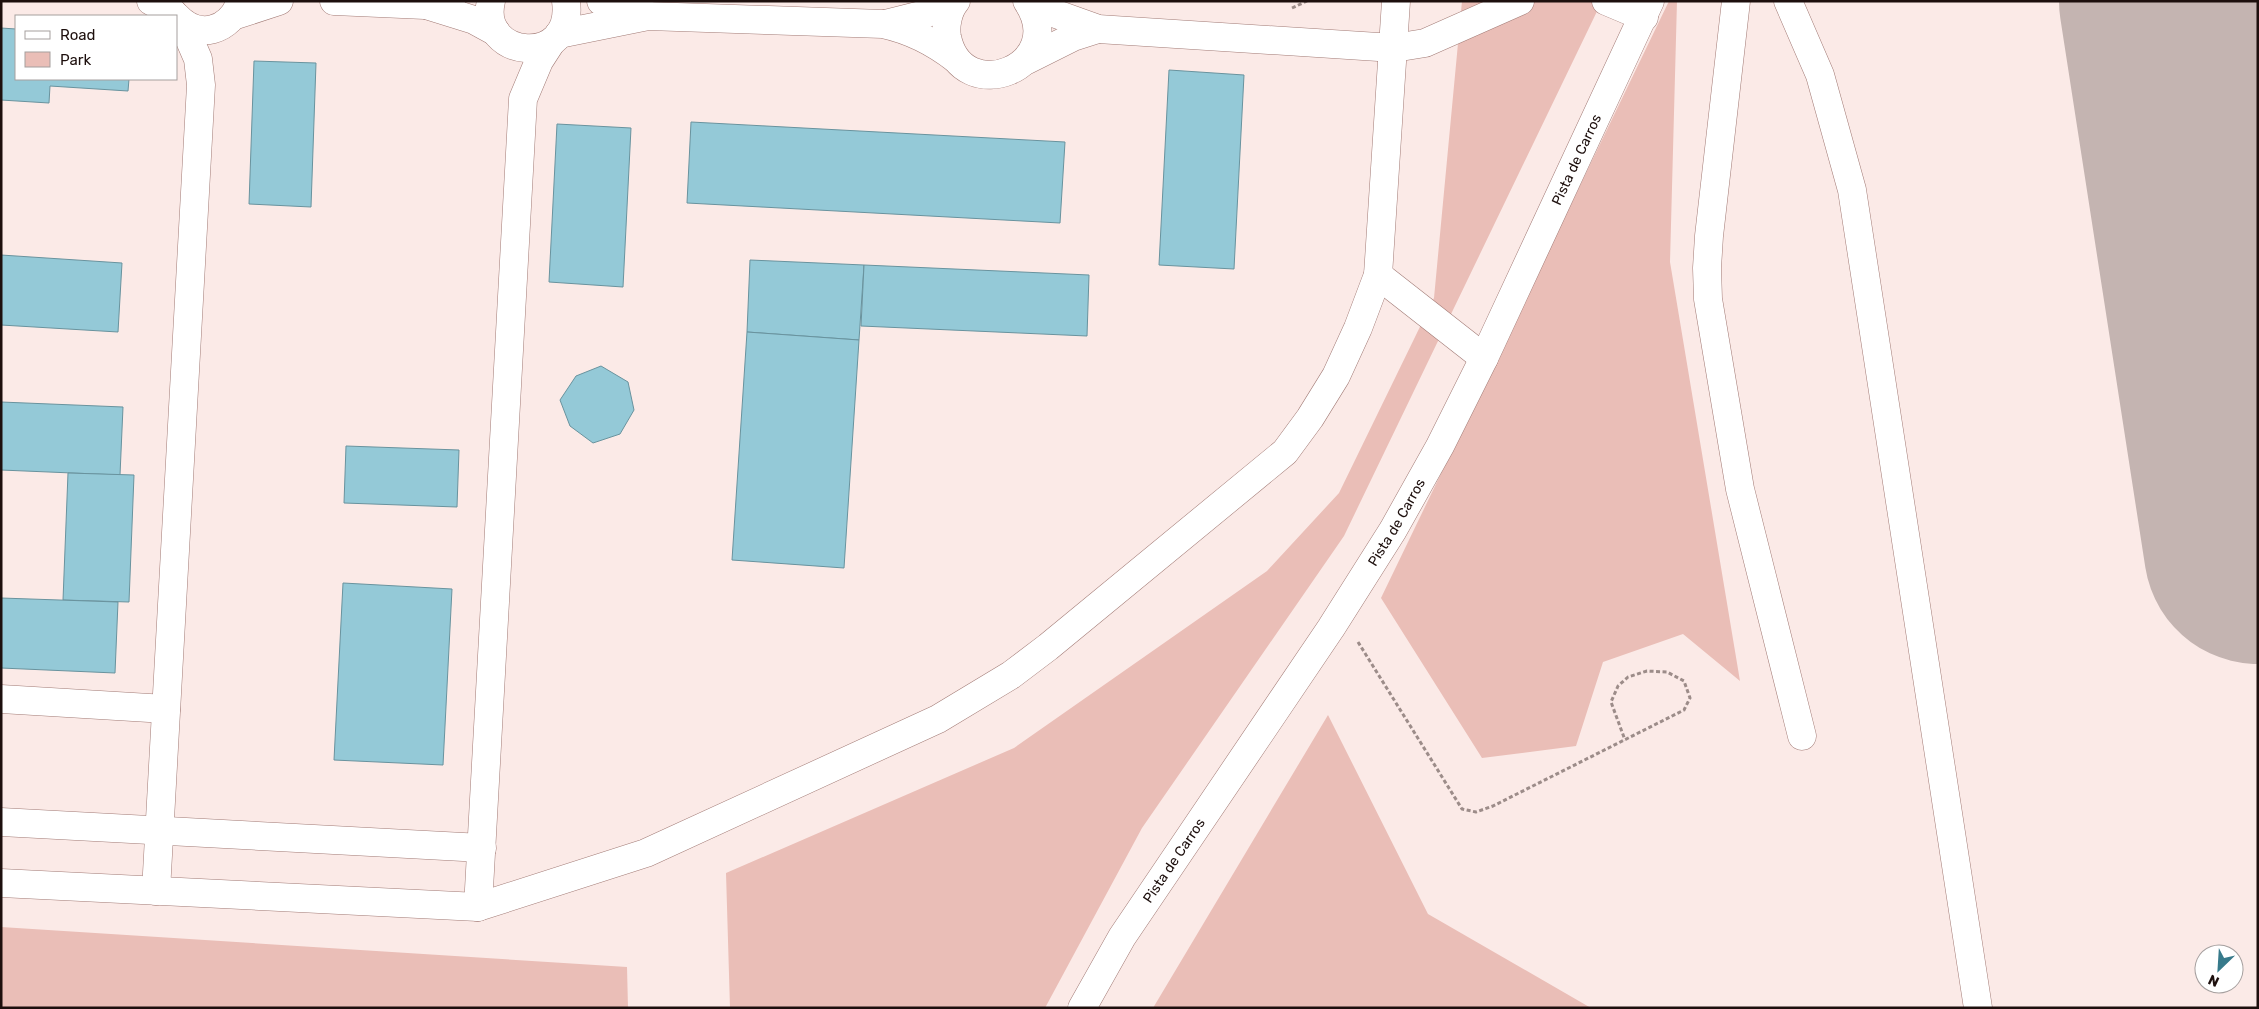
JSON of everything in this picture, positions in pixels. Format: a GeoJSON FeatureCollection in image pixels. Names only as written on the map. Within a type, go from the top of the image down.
{"type":"FeatureCollection","features":[{"type":"Feature","properties":{"kind":"street"},"geometry":{"type":"LineString","coordinates":[[178,17],[193,28],[206,30],[219,28],[236,12],[279,1]]}},
{"type":"Feature","properties":{"kind":"street"},"geometry":{"type":"LineString","coordinates":[[334,1],[425,5],[451,1]]}},
{"type":"Feature","properties":{"kind":"street"},"geometry":{"type":"LineString","coordinates":[[491,1],[490,14],[510,57],[523,99]]}},
{"type":"Feature","properties":{"kind":"street"},"geometry":{"type":"LineString","coordinates":[[478,907],[523,99],[539,61],[565,24],[566,1]]}},
{"type":"Feature","properties":{"kind":"street"},"geometry":{"type":"LineString","coordinates":[[601,1],[648,16]]}},
{"type":"Feature","properties":{"kind":"street"},"geometry":{"type":"LineString","coordinates":[[883,24],[925,14],[951,1]]}},
{"type":"Feature","properties":{"kind":"street"},"geometry":{"type":"LineString","coordinates":[[956,1],[948,17],[946,32],[949,46],[956,59]]}},
{"type":"Feature","properties":{"kind":"street"},"geometry":{"type":"LineString","coordinates":[[1027,60],[1034,48],[1037,35],[1035,16],[1028,1]]}},
{"type":"Feature","properties":{"kind":"street"},"geometry":{"type":"LineString","coordinates":[[1028,1],[1056,14],[1098,29],[1394,48],[1425,43],[1520,1]]}},
{"type":"Feature","properties":{"kind":"street"},"geometry":{"type":"LineString","coordinates":[[1,883],[478,907],[646,853],[938,719],[1011,675],[1048,647],[1285,452],[1310,418],[1336,376],[1358,328],[1378,275],[1396,1]]}},
{"type":"Feature","properties":{"kind":"street"},"geometry":{"type":"LineString","coordinates":[[1606,1],[1647,9]]}},
{"type":"Feature","properties":{"kind":"street"},"geometry":{"type":"LineString","coordinates":[[1736,1],[1709,236],[1708,299],[1740,489],[1802,736]]}},
{"type":"Feature","properties":{"kind":"street"},"geometry":{"type":"LineString","coordinates":[[1788,1],[1820,75],[1852,190],[1978,1008]]}},
{"type":"Feature","properties":{"kind":"street"},"geometry":{"type":"LineString","coordinates":[[425,5],[474,20],[519,48],[529,50],[554,39],[648,16],[883,24],[902,28],[922,36],[968,69],[983,75],[1007,73],[1027,60],[1073,37],[1098,29]]}},
{"type":"Feature","properties":{"kind":"street","name":"Pista de Carros"},"geometry":{"type":"LineString","coordinates":[[1082,1008],[1122,937],[1332,628],[1393,530],[1440,446],[1484,358],[1647,9]]}},
{"type":"Feature","properties":{"kind":"street"},"geometry":{"type":"LineString","coordinates":[[201,85],[218,41],[236,12]]}},
{"type":"Feature","properties":{"kind":"street"},"geometry":{"type":"LineString","coordinates":[[156,890],[201,85],[198,59],[178,24]]}},
{"type":"Feature","properties":{"kind":"street"},"geometry":{"type":"LineString","coordinates":[[1378,275],[1484,358]]}},
{"type":"Feature","properties":{"kind":"street"},"geometry":{"type":"LineString","coordinates":[[1,700],[166,709]]}},
{"type":"Feature","properties":{"kind":"street"},"geometry":{"type":"LineString","coordinates":[[1,822],[482,848]]}},
{"type":"Feature","properties":{"kind":"path"},"geometry":{"type":"LineString","coordinates":[[1332,628],[1356,640],[1367,654],[1462,810],[1476,812],[1494,806],[1625,740],[1684,710],[1690,698],[1684,681],[1667,672],[1647,671],[1628,677],[1618,686],[1611,702],[1625,740]]}},
{"type":"Feature","properties":{"kind":"green space"},"geometry":{"type":"Polygon","coordinates":[[[1462,1],[1602,1],[1344,536],[1142,828],[1045,1008],[730,1008],[726,873],[1014,748],[1267,571],[1339,493],[1434,298],[1462,1]]]}},
{"type":"Feature","properties":{"kind":"green space"},"geometry":{"type":"Polygon","coordinates":[[[1669,1],[1677,1],[1670,262],[1740,681],[1683,634],[1603,662],[1576,746],[1482,758],[1381,598],[1669,1]]]}},
{"type":"Feature","properties":{"kind":"green space"},"geometry":{"type":"Polygon","coordinates":[[[1328,715],[1428,914],[1591,1008],[1153,1008],[1328,715]]]}},
{"type":"Feature","properties":{"kind":"green space"},"geometry":{"type":"Polygon","coordinates":[[[1,927],[627,967],[628,1008],[1,1008],[1,927]]]}},
{"type":"Feature","properties":{"kind":"building"},"geometry":{"type":"Polygon","coordinates":[[[1,28],[15,29],[15,80],[129,80],[128,91],[50,86],[49,103],[1,100],[1,28]]]}},
{"type":"Feature","properties":{"kind":"building"},"geometry":{"type":"Polygon","coordinates":[[[254,61],[316,63],[311,207],[249,204],[254,61]]]}},
{"type":"Feature","properties":{"kind":"building"},"geometry":{"type":"Polygon","coordinates":[[[1169,70],[1244,75],[1234,269],[1159,265],[1169,70]]]}},
{"type":"Feature","properties":{"kind":"building"},"geometry":{"type":"Polygon","coordinates":[[[691,122],[1065,142],[1060,223],[687,203],[691,122]]]}},
{"type":"Feature","properties":{"kind":"building"},"geometry":{"type":"Polygon","coordinates":[[[557,124],[631,128],[623,287],[549,282],[557,124]]]}},
{"type":"Feature","properties":{"kind":"building"},"geometry":{"type":"Polygon","coordinates":[[[1,255],[122,263],[118,332],[1,325],[1,255]]]}},
{"type":"Feature","properties":{"kind":"building"},"geometry":{"type":"Polygon","coordinates":[[[750,260],[864,265],[859,340],[747,332],[750,260]]]}},
{"type":"Feature","properties":{"kind":"building"},"geometry":{"type":"Polygon","coordinates":[[[864,265],[1089,275],[1087,336],[861,326],[864,265]]]}},
{"type":"Feature","properties":{"kind":"building"},"geometry":{"type":"Polygon","coordinates":[[[747,332],[859,340],[844,568],[732,560],[747,332]]]}},
{"type":"Feature","properties":{"kind":"building"},"geometry":{"type":"Polygon","coordinates":[[[601,366],[628,382],[634,410],[620,434],[593,443],[570,426],[560,400],[576,376],[601,366]]]}},
{"type":"Feature","properties":{"kind":"building"},"geometry":{"type":"Polygon","coordinates":[[[1,402],[123,407],[120,475],[1,470],[1,402]]]}},
{"type":"Feature","properties":{"kind":"building"},"geometry":{"type":"Polygon","coordinates":[[[346,446],[459,450],[457,507],[344,503],[346,446]]]}},
{"type":"Feature","properties":{"kind":"building"},"geometry":{"type":"Polygon","coordinates":[[[68,473],[134,475],[129,602],[63,600],[68,473]]]}},
{"type":"Feature","properties":{"kind":"building"},"geometry":{"type":"Polygon","coordinates":[[[343,583],[452,589],[443,765],[334,760],[343,583]]]}},
{"type":"Feature","properties":{"kind":"building"},"geometry":{"type":"Polygon","coordinates":[[[1,598],[118,602],[115,673],[1,668],[1,598]]]}},
{"type":"Feature","properties":{"kind":"runway"},"geometry":{"type":"LineString","coordinates":[[2173,1],[2258,550]]}}]}
